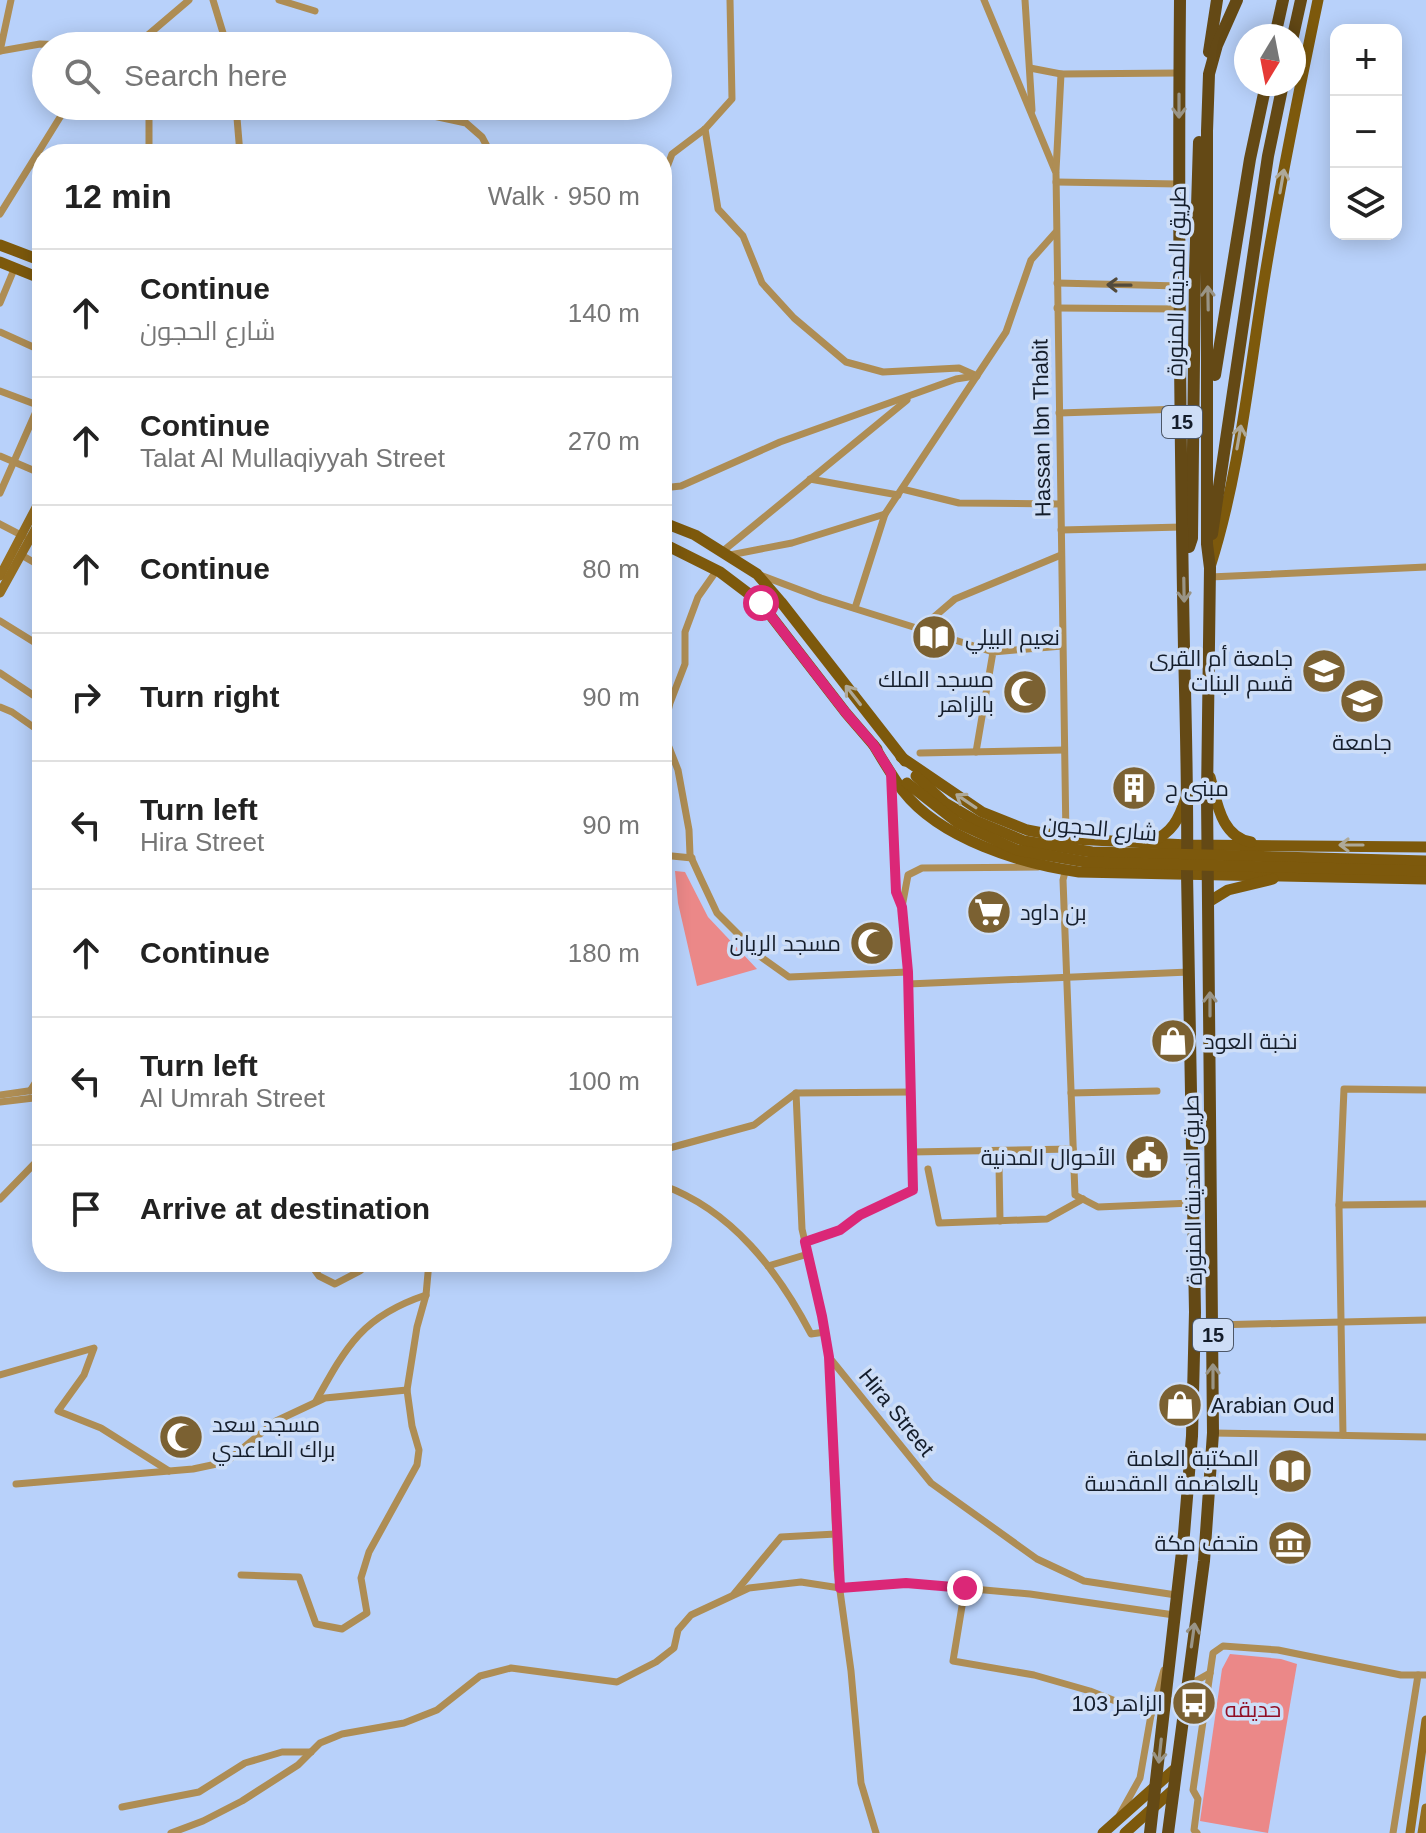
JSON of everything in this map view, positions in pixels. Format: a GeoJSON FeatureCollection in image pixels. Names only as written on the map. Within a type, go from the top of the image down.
{"type":"FeatureCollection","features":[{"type":"Feature","properties":{"kind":"highway","name":"طريق المدينة المنورة"},"geometry":{"type":"LineString","coordinates":[[1150,1833],[1192,1436],[1195,1312],[1183,563],[1180,0]]}},
{"type":"Feature","properties":{"kind":"highway","name":"طريق المدينة المنورة"},"geometry":{"type":"LineString","coordinates":[[1183,563],[1192,538],[1200,120],[1217,0]]}},
{"type":"Feature","properties":{"kind":"highway"},"geometry":{"type":"LineString","coordinates":[[1207,544],[1209,74],[1217,45],[1237,0]]}},
{"type":"Feature","properties":{"kind":"highway"},"geometry":{"type":"LineString","coordinates":[[1278,24],[1283,0]]}},
{"type":"Feature","properties":{"kind":"highway"},"geometry":{"type":"LineString","coordinates":[[1296,24],[1301,0]]}},
{"type":"Feature","properties":{"kind":"highway"},"geometry":{"type":"LineString","coordinates":[[1207,544],[1200,528],[1211,398],[1245,188],[1264,96]]}},
{"type":"Feature","properties":{"kind":"highway"},"geometry":{"type":"LineString","coordinates":[[1207,544],[1215,528],[1259,215],[1281,96]]}},
{"type":"Feature","properties":{"kind":"highway","name":"طريق المدينة المنورة"},"geometry":{"type":"LineString","coordinates":[[1168,1833],[1204,1561],[1213,1433],[1208,770],[1210,572],[1207,544]]}},
{"type":"Feature","properties":{"kind":"main road"},"geometry":{"type":"LineString","coordinates":[[1210,572],[1222,528],[1240,433],[1285,163],[1318,0]]}},
{"type":"Feature","properties":{"kind":"main road"},"geometry":{"type":"LineString","coordinates":[[0,245],[32,257]]}},
{"type":"Feature","properties":{"kind":"main road"},"geometry":{"type":"LineString","coordinates":[[0,262],[32,275]]}},
{"type":"Feature","properties":{"kind":"main road","name":"شارع الحجون"},"geometry":{"type":"LineString","coordinates":[[672,526],[695,535],[757,574],[901,757],[912,780],[976,821],[1024,841],[1092,852],[1426,861]]}},
{"type":"Feature","properties":{"kind":"main road","name":"شارع الحجون"},"geometry":{"type":"LineString","coordinates":[[672,548],[717,570],[761,603],[873,744],[958,823],[1017,850],[1086,862],[1426,871]]}},
{"type":"Feature","properties":{"kind":"main road"},"geometry":{"type":"LineString","coordinates":[[873,744],[904,792],[925,813],[982,847],[1040,867],[1426,879]]}},
{"type":"Feature","properties":{"kind":"main road"},"geometry":{"type":"LineString","coordinates":[[901,757],[982,812],[1027,830],[1066,838],[1187,845],[1426,847]]}},
{"type":"Feature","properties":{"kind":"main road"},"geometry":{"type":"LineString","coordinates":[[1208,770],[1225,826],[1240,840],[1275,845]]}},
{"type":"Feature","properties":{"kind":"main road"},"geometry":{"type":"LineString","coordinates":[[1147,843],[1168,835],[1181,814],[1188,790]]}},
{"type":"Feature","properties":{"kind":"main road"},"geometry":{"type":"LineString","coordinates":[[1210,901],[1228,890],[1287,875]]}},
{"type":"Feature","properties":{"kind":"main road"},"geometry":{"type":"LineString","coordinates":[[1103,1833],[1176,1768]]}},
{"type":"Feature","properties":{"kind":"main road"},"geometry":{"type":"LineString","coordinates":[[1125,1833],[1174,1789]]}},
{"type":"Feature","properties":{"kind":"street"},"geometry":{"type":"LineString","coordinates":[[11,0],[0,51],[32,45]]}},
{"type":"Feature","properties":{"kind":"street"},"geometry":{"type":"LineString","coordinates":[[151,32],[189,0]]}},
{"type":"Feature","properties":{"kind":"street"},"geometry":{"type":"LineString","coordinates":[[213,0],[223,32]]}},
{"type":"Feature","properties":{"kind":"street"},"geometry":{"type":"LineString","coordinates":[[279,0],[315,11]]}},
{"type":"Feature","properties":{"kind":"street"},"geometry":{"type":"LineString","coordinates":[[672,154],[705,129],[732,99],[730,0]]}},
{"type":"Feature","properties":{"kind":"street","name":"Hassan Ibn Thabit"},"geometry":{"type":"LineString","coordinates":[[984,0],[1056,177],[1067,870],[1063,880],[1075,1195],[1083,1199]]}},
{"type":"Feature","properties":{"kind":"street"},"geometry":{"type":"LineString","coordinates":[[1025,0],[1033,117]]}},
{"type":"Feature","properties":{"kind":"street"},"geometry":{"type":"LineString","coordinates":[[1030,68],[1061,74],[1179,73]]}},
{"type":"Feature","properties":{"kind":"street"},"geometry":{"type":"LineString","coordinates":[[1061,74],[1056,177],[1179,184]]}},
{"type":"Feature","properties":{"kind":"street"},"geometry":{"type":"LineString","coordinates":[[43,144],[58,120]]}},
{"type":"Feature","properties":{"kind":"street"},"geometry":{"type":"LineString","coordinates":[[149,120],[149,144]]}},
{"type":"Feature","properties":{"kind":"street"},"geometry":{"type":"LineString","coordinates":[[237,120],[239,144]]}},
{"type":"Feature","properties":{"kind":"street"},"geometry":{"type":"LineString","coordinates":[[452,120],[466,123],[486,144]]}},
{"type":"Feature","properties":{"kind":"street"},"geometry":{"type":"LineString","coordinates":[[705,129],[718,209],[743,236],[762,283],[794,318],[846,362],[883,372],[959,368],[977,376]]}},
{"type":"Feature","properties":{"kind":"street"},"geometry":{"type":"LineString","coordinates":[[0,214],[32,162]]}},
{"type":"Feature","properties":{"kind":"street"},"geometry":{"type":"LineString","coordinates":[[855,608],[885,514],[1006,332],[1031,260],[1056,233]]}},
{"type":"Feature","properties":{"kind":"street"},"geometry":{"type":"LineString","coordinates":[[0,303],[15,267]]}},
{"type":"Feature","properties":{"kind":"street"},"geometry":{"type":"LineString","coordinates":[[1057,283],[1180,286]]}},
{"type":"Feature","properties":{"kind":"street"},"geometry":{"type":"LineString","coordinates":[[1057,308],[1181,309]]}},
{"type":"Feature","properties":{"kind":"street"},"geometry":{"type":"LineString","coordinates":[[0,332],[32,346]]}},
{"type":"Feature","properties":{"kind":"street"},"geometry":{"type":"LineString","coordinates":[[672,487],[681,486],[780,442],[956,379],[977,376]]}},
{"type":"Feature","properties":{"kind":"street"},"geometry":{"type":"LineString","coordinates":[[0,391],[32,401]]}},
{"type":"Feature","properties":{"kind":"street"},"geometry":{"type":"LineString","coordinates":[[726,553],[913,395]]}},
{"type":"Feature","properties":{"kind":"street"},"geometry":{"type":"LineString","coordinates":[[1059,413],[1182,409]]}},
{"type":"Feature","properties":{"kind":"street"},"geometry":{"type":"LineString","coordinates":[[0,493],[32,423]]}},
{"type":"Feature","properties":{"kind":"street"},"geometry":{"type":"LineString","coordinates":[[0,456],[32,470]]}},
{"type":"Feature","properties":{"kind":"street"},"geometry":{"type":"LineString","coordinates":[[810,479],[959,503],[1060,504]]}},
{"type":"Feature","properties":{"kind":"street"},"geometry":{"type":"LineString","coordinates":[[726,553],[792,543],[885,514]]}},
{"type":"Feature","properties":{"kind":"street"},"geometry":{"type":"LineString","coordinates":[[0,576],[32,517]]}},
{"type":"Feature","properties":{"kind":"street"},"geometry":{"type":"LineString","coordinates":[[0,524],[23,536]]}},
{"type":"Feature","properties":{"kind":"street"},"geometry":{"type":"LineString","coordinates":[[1061,530],[1183,527]]}},
{"type":"Feature","properties":{"kind":"street"},"geometry":{"type":"LineString","coordinates":[[0,593],[32,538]]}},
{"type":"Feature","properties":{"kind":"street"},"geometry":{"type":"LineString","coordinates":[[920,629],[955,599],[1061,555]]}},
{"type":"Feature","properties":{"kind":"street"},"geometry":{"type":"LineString","coordinates":[[23,556],[32,561]]}},
{"type":"Feature","properties":{"kind":"street"},"geometry":{"type":"LineString","coordinates":[[1210,572],[1426,567]]}},
{"type":"Feature","properties":{"kind":"street"},"geometry":{"type":"LineString","coordinates":[[672,698],[685,664],[685,632],[698,597],[717,570]]}},
{"type":"Feature","properties":{"kind":"street"},"geometry":{"type":"LineString","coordinates":[[757,574],[993,652],[1062,646]]}},
{"type":"Feature","properties":{"kind":"street"},"geometry":{"type":"LineString","coordinates":[[0,621],[32,641]]}},
{"type":"Feature","properties":{"kind":"street"},"geometry":{"type":"LineString","coordinates":[[976,752],[993,652]]}},
{"type":"Feature","properties":{"kind":"street"},"geometry":{"type":"LineString","coordinates":[[0,673],[32,694]]}},
{"type":"Feature","properties":{"kind":"street"},"geometry":{"type":"LineString","coordinates":[[0,720],[3,708],[32,727]]}},
{"type":"Feature","properties":{"kind":"street"},"geometry":{"type":"LineString","coordinates":[[920,753],[1064,750]]}},
{"type":"Feature","properties":{"kind":"street"},"geometry":{"type":"LineString","coordinates":[[672,755],[678,770],[692,858],[717,913],[761,957],[789,977],[908,972]]}},
{"type":"Feature","properties":{"kind":"street"},"geometry":{"type":"LineString","coordinates":[[891,773],[896,892],[902,907]]}},
{"type":"Feature","properties":{"kind":"street"},"geometry":{"type":"LineString","coordinates":[[672,856],[692,858]]}},
{"type":"Feature","properties":{"kind":"street"},"geometry":{"type":"LineString","coordinates":[[805,1242],[840,1230],[860,1215],[913,1190],[908,972],[902,907],[908,875],[922,868],[1040,867]]}},
{"type":"Feature","properties":{"kind":"street"},"geometry":{"type":"LineString","coordinates":[[908,984],[1189,972]]}},
{"type":"Feature","properties":{"kind":"street"},"geometry":{"type":"LineString","coordinates":[[0,1095],[30,1091],[32,1088]]}},
{"type":"Feature","properties":{"kind":"street"},"geometry":{"type":"LineString","coordinates":[[1343,1435],[1339,1205],[1344,1089],[1426,1090]]}},
{"type":"Feature","properties":{"kind":"street"},"geometry":{"type":"LineString","coordinates":[[1071,1093],[1157,1091]]}},
{"type":"Feature","properties":{"kind":"street"},"geometry":{"type":"LineString","coordinates":[[672,1147],[754,1125],[796,1093],[911,1092]]}},
{"type":"Feature","properties":{"kind":"street","name":"Hira Street"},"geometry":{"type":"LineString","coordinates":[[796,1093],[802,1229],[829,1357],[931,1483],[1037,1559],[1084,1581],[1176,1595]]}},
{"type":"Feature","properties":{"kind":"street"},"geometry":{"type":"LineString","coordinates":[[0,1102],[32,1098]]}},
{"type":"Feature","properties":{"kind":"street"},"geometry":{"type":"LineString","coordinates":[[912,1152],[1073,1149]]}},
{"type":"Feature","properties":{"kind":"street"},"geometry":{"type":"LineString","coordinates":[[999,1165],[1000,1221]]}},
{"type":"Feature","properties":{"kind":"street"},"geometry":{"type":"LineString","coordinates":[[0,1199],[32,1166]]}},
{"type":"Feature","properties":{"kind":"street"},"geometry":{"type":"LineString","coordinates":[[928,1169],[939,1223],[1047,1219],[1083,1199],[1098,1207],[1192,1203]]}},
{"type":"Feature","properties":{"kind":"street"},"geometry":{"type":"LineString","coordinates":[[672,1190],[730,1224],[751,1243],[811,1334],[825,1332]]}},
{"type":"Feature","properties":{"kind":"street"},"geometry":{"type":"LineString","coordinates":[[1339,1205],[1426,1204]]}},
{"type":"Feature","properties":{"kind":"street"},"geometry":{"type":"LineString","coordinates":[[768,1266],[808,1254]]}},
{"type":"Feature","properties":{"kind":"street"},"geometry":{"type":"LineString","coordinates":[[316,1272],[335,1284],[358,1272]]}},
{"type":"Feature","properties":{"kind":"street"},"geometry":{"type":"LineString","coordinates":[[241,1575],[299,1577],[316,1624],[342,1629],[367,1613],[361,1578],[369,1552],[417,1465],[419,1450],[407,1390],[428,1272]]}},
{"type":"Feature","properties":{"kind":"street"},"geometry":{"type":"LineString","coordinates":[[315,1403],[358,1333],[404,1302],[426,1295]]}},
{"type":"Feature","properties":{"kind":"street"},"geometry":{"type":"LineString","coordinates":[[1213,1325],[1426,1320]]}},
{"type":"Feature","properties":{"kind":"street"},"geometry":{"type":"LineString","coordinates":[[0,1375],[94,1348],[84,1375],[58,1411],[101,1428],[169,1471]]}},
{"type":"Feature","properties":{"kind":"street"},"geometry":{"type":"LineString","coordinates":[[829,1357],[840,1588],[861,1783],[876,1833]]}},
{"type":"Feature","properties":{"kind":"street"},"geometry":{"type":"LineString","coordinates":[[16,1484],[169,1471],[226,1462],[276,1421],[325,1398],[407,1390]]}},
{"type":"Feature","properties":{"kind":"street"},"geometry":{"type":"LineString","coordinates":[[1213,1433],[1426,1437]]}},
{"type":"Feature","properties":{"kind":"street"},"geometry":{"type":"LineString","coordinates":[[733,1595],[781,1537],[836,1534]]}},
{"type":"Feature","properties":{"kind":"street"},"geometry":{"type":"LineString","coordinates":[[171,1833],[242,1801],[298,1765],[320,1743],[342,1734],[404,1723],[437,1710],[480,1676],[511,1668],[617,1682],[656,1662],[674,1648],[678,1630],[691,1615],[749,1588],[801,1582],[840,1588],[906,1583],[1045,1596],[1174,1615]]}},
{"type":"Feature","properties":{"kind":"street"},"geometry":{"type":"LineString","coordinates":[[965,1588],[953,1661],[1034,1675],[1090,1691],[1151,1715]]}},
{"type":"Feature","properties":{"kind":"street"},"geometry":{"type":"LineString","coordinates":[[1117,1821],[1140,1778],[1151,1715],[1171,1645]]}},
{"type":"Feature","properties":{"kind":"street"},"geometry":{"type":"LineString","coordinates":[[1197,1833],[1194,1830],[1198,1799],[1193,1790],[1213,1653],[1223,1646],[1278,1650],[1401,1675],[1422,1675],[1393,1833]]}},
{"type":"Feature","properties":{"kind":"street"},"geometry":{"type":"LineString","coordinates":[[1185,1687],[1210,1673]]}},
{"type":"Feature","properties":{"kind":"street"},"geometry":{"type":"LineString","coordinates":[[1410,1833],[1421,1789],[1426,1720]]}},
{"type":"Feature","properties":{"kind":"street"},"geometry":{"type":"LineString","coordinates":[[1181,1723],[1201,1738]]}},
{"type":"Feature","properties":{"kind":"street"},"geometry":{"type":"LineString","coordinates":[[122,1807],[199,1792],[245,1763],[282,1752],[311,1752]]}},
{"type":"Feature","properties":{"kind":"street"},"geometry":{"type":"LineString","coordinates":[[1422,1833],[1426,1808]]}},
{"type":"Feature","properties":{"kind":"green space"},"geometry":{"type":"Polygon","coordinates":[[[675,871],[685,872],[708,917],[757,969],[697,986],[678,903],[675,871]]]}},
{"type":"Feature","properties":{"kind":"green space","name":"حديقه"},"geometry":{"type":"Polygon","coordinates":[[[1230,1654],[1281,1659],[1297,1664],[1268,1833],[1200,1821],[1222,1669],[1230,1654]]]}},
{"type":"Feature","properties":{"kind":"place","name":"نعيم البيلي"},"geometry":{"type":"Point","coordinates":[934,637]}},
{"type":"Feature","properties":{"kind":"place","name":"جامعة أم القرى قسم البنات"},"geometry":{"type":"Point","coordinates":[1324,671]}},
{"type":"Feature","properties":{"kind":"place","name":"مسجد الملك بالزاهر"},"geometry":{"type":"Point","coordinates":[1025,692]}},
{"type":"Feature","properties":{"kind":"place","name":"جامعة"},"geometry":{"type":"Point","coordinates":[1362,701]}},
{"type":"Feature","properties":{"kind":"place","name":"مبنى ح"},"geometry":{"type":"Point","coordinates":[1134,788]}},
{"type":"Feature","properties":{"kind":"place","name":"بن داود"},"geometry":{"type":"Point","coordinates":[989,912]}},
{"type":"Feature","properties":{"kind":"place","name":"مسجد الريان"},"geometry":{"type":"Point","coordinates":[872,943]}},
{"type":"Feature","properties":{"kind":"place","name":"نخبة العود"},"geometry":{"type":"Point","coordinates":[1173,1041]}},
{"type":"Feature","properties":{"kind":"place","name":"الأحوال المدنية"},"geometry":{"type":"Point","coordinates":[1147,1157]}},
{"type":"Feature","properties":{"kind":"place","name":"Arabian Oud"},"geometry":{"type":"Point","coordinates":[1180,1405]}},
{"type":"Feature","properties":{"kind":"place","name":"مسجد سعد براك الصاعدي"},"geometry":{"type":"Point","coordinates":[181,1437]}},
{"type":"Feature","properties":{"kind":"place","name":"المكتبة العامة بالعاصمة المقدسة"},"geometry":{"type":"Point","coordinates":[1290,1471]}},
{"type":"Feature","properties":{"kind":"place","name":"متحف مكة"},"geometry":{"type":"Point","coordinates":[1290,1543]}},
{"type":"Feature","properties":{"kind":"place","name":"الزاهر 103"},"geometry":{"type":"Point","coordinates":[1194,1703]}},
{"type":"Feature","properties":{"kind":"route"},"geometry":{"type":"LineString","coordinates":[[761,603],[873,744],[891,773],[896,892],[902,907],[908,972],[913,1190],[860,1215],[840,1230],[805,1242],[829,1357],[840,1588],[906,1583],[965,1588]]}}]}
